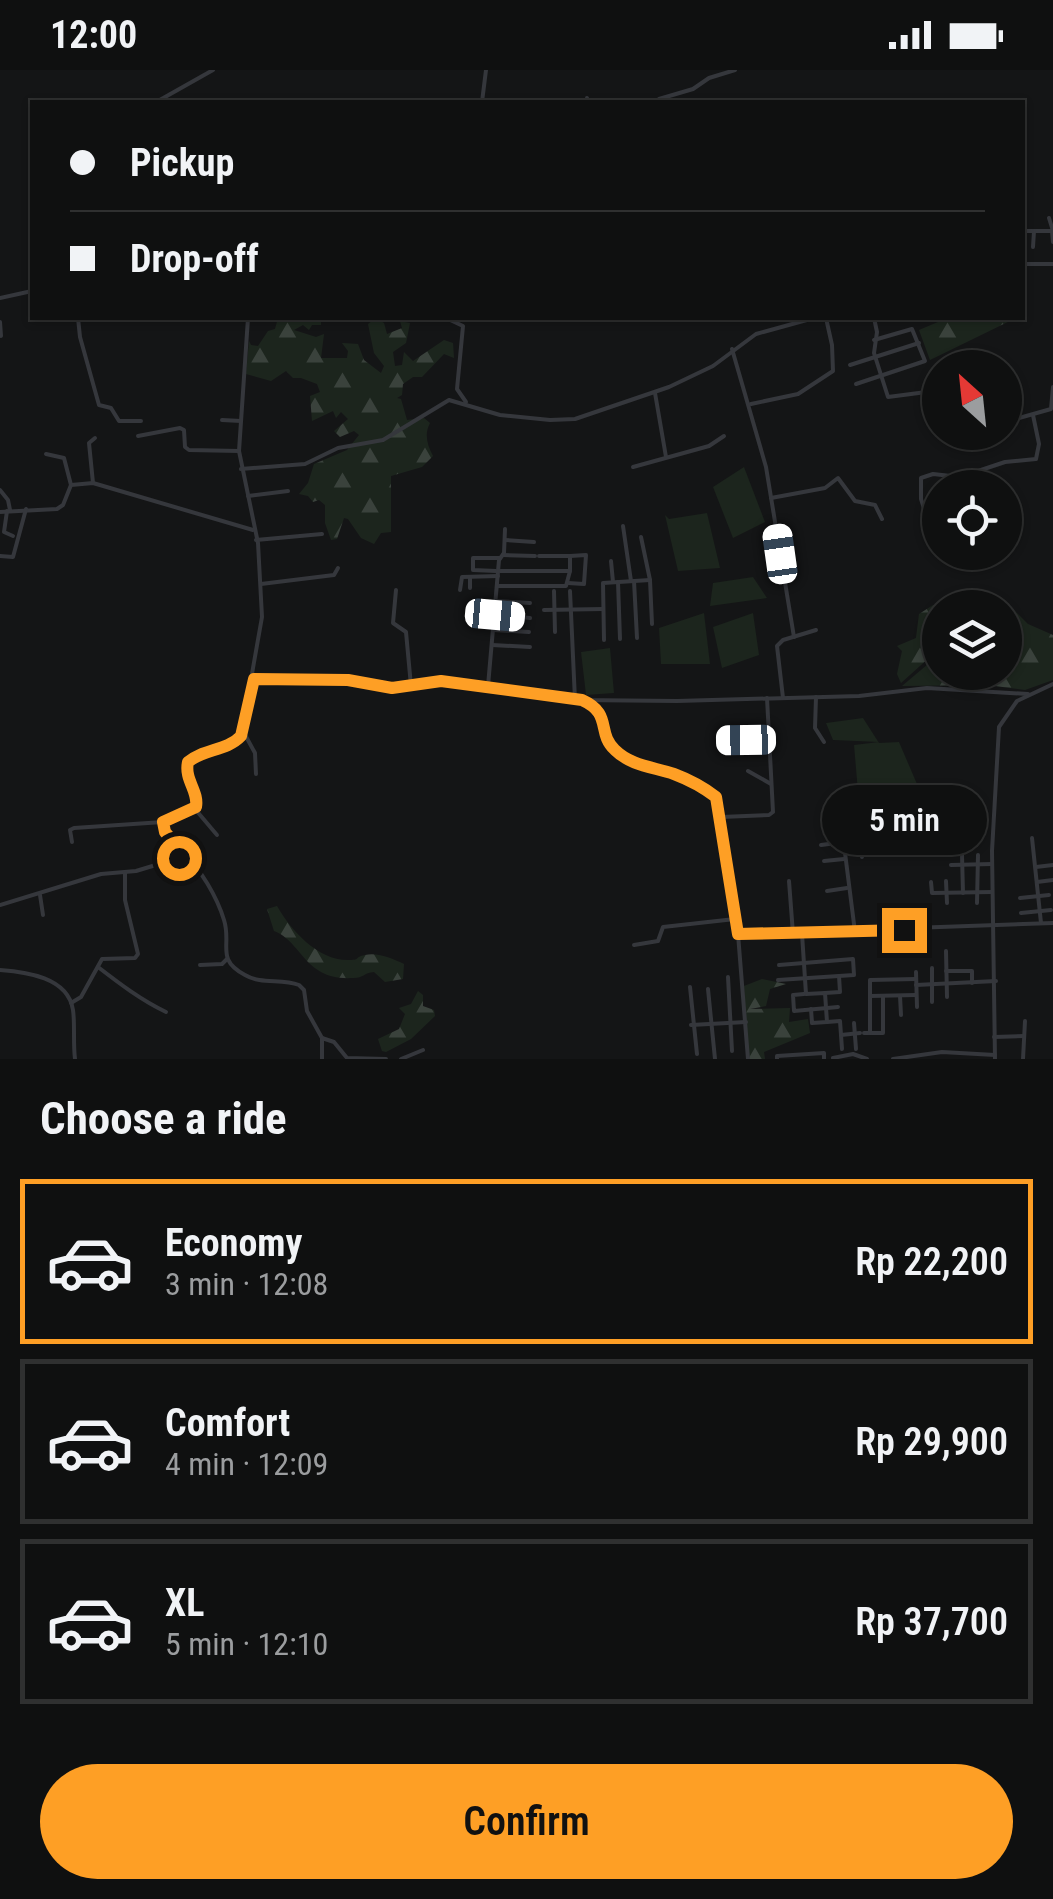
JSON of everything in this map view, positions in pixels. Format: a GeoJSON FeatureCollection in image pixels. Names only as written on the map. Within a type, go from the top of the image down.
{"type":"FeatureCollection","features":[{"type":"Feature","properties":{"kind":"street"},"geometry":{"type":"LineString","coordinates":[[160,100],[213,70]]}},
{"type":"Feature","properties":{"kind":"street"},"geometry":{"type":"LineString","coordinates":[[482,100],[486,70]]}},
{"type":"Feature","properties":{"kind":"street"},"geometry":{"type":"LineString","coordinates":[[659,100],[735,70]]}},
{"type":"Feature","properties":{"kind":"street"},"geometry":{"type":"LineString","coordinates":[[1049,218],[1053,242]]}},
{"type":"Feature","properties":{"kind":"street"},"geometry":{"type":"LineString","coordinates":[[1025,230],[1053,231]]}},
{"type":"Feature","properties":{"kind":"street"},"geometry":{"type":"LineString","coordinates":[[1033,247],[1034,230]]}},
{"type":"Feature","properties":{"kind":"street"},"geometry":{"type":"LineString","coordinates":[[1025,264],[1053,264]]}},
{"type":"Feature","properties":{"kind":"street"},"geometry":{"type":"LineString","coordinates":[[0,298],[30,291]]}},
{"type":"Feature","properties":{"kind":"street"},"geometry":{"type":"LineString","coordinates":[[78,320],[100,405],[112,408],[119,421],[141,421]]}},
{"type":"Feature","properties":{"kind":"street"},"geometry":{"type":"LineString","coordinates":[[217,835],[196,809],[197,800],[187,776],[189,760],[234,743],[243,731],[254,679],[262,617],[261,584],[239,451],[248,320]]}},
{"type":"Feature","properties":{"kind":"street"},"geometry":{"type":"LineString","coordinates":[[450,320],[463,326],[457,393],[470,405]]}},
{"type":"Feature","properties":{"kind":"street"},"geometry":{"type":"LineString","coordinates":[[241,469],[304,464],[338,448],[383,440],[449,400],[500,416],[564,420],[655,393],[704,371],[732,349],[768,329],[806,320]]}},
{"type":"Feature","properties":{"kind":"street"},"geometry":{"type":"LineString","coordinates":[[750,404],[798,394],[833,371],[826,320]]}},
{"type":"Feature","properties":{"kind":"street"},"geometry":{"type":"LineString","coordinates":[[874,320],[875,357],[886,393],[891,399],[922,393]]}},
{"type":"Feature","properties":{"kind":"street"},"geometry":{"type":"LineString","coordinates":[[0,322],[1,336]]}},
{"type":"Feature","properties":{"kind":"street"},"geometry":{"type":"LineString","coordinates":[[856,384],[925,362],[910,329],[874,340]]}},
{"type":"Feature","properties":{"kind":"street"},"geometry":{"type":"LineString","coordinates":[[850,365],[919,343]]}},
{"type":"Feature","properties":{"kind":"street"},"geometry":{"type":"LineString","coordinates":[[732,349],[750,404],[771,498],[794,636]]}},
{"type":"Feature","properties":{"kind":"street"},"geometry":{"type":"LineString","coordinates":[[1022,418],[1051,410],[1053,387]]}},
{"type":"Feature","properties":{"kind":"street"},"geometry":{"type":"LineString","coordinates":[[655,393],[666,458]]}},
{"type":"Feature","properties":{"kind":"street"},"geometry":{"type":"LineString","coordinates":[[981,470],[1036,458],[1039,444],[1033,415]]}},
{"type":"Feature","properties":{"kind":"street"},"geometry":{"type":"LineString","coordinates":[[222,420],[241,420]]}},
{"type":"Feature","properties":{"kind":"street"},"geometry":{"type":"LineString","coordinates":[[138,436],[182,428],[189,450],[239,451]]}},
{"type":"Feature","properties":{"kind":"street"},"geometry":{"type":"LineString","coordinates":[[634,467],[709,446],[724,436]]}},
{"type":"Feature","properties":{"kind":"street"},"geometry":{"type":"LineString","coordinates":[[93,483],[90,443],[95,438]]}},
{"type":"Feature","properties":{"kind":"street"},"geometry":{"type":"LineString","coordinates":[[0,512],[60,508],[71,485],[66,461],[61,456],[46,454]]}},
{"type":"Feature","properties":{"kind":"street"},"geometry":{"type":"LineString","coordinates":[[922,477],[922,503]]}},
{"type":"Feature","properties":{"kind":"street"},"geometry":{"type":"LineString","coordinates":[[771,498],[824,488],[838,478],[855,501],[875,505],[882,519]]}},
{"type":"Feature","properties":{"kind":"street"},"geometry":{"type":"LineString","coordinates":[[71,485],[93,483],[253,530]]}},
{"type":"Feature","properties":{"kind":"street"},"geometry":{"type":"LineString","coordinates":[[0,490],[6,495],[9,511],[4,532],[12,536]]}},
{"type":"Feature","properties":{"kind":"street"},"geometry":{"type":"LineString","coordinates":[[248,496],[288,491]]}},
{"type":"Feature","properties":{"kind":"street"},"geometry":{"type":"LineString","coordinates":[[0,556],[14,557],[26,509]]}},
{"type":"Feature","properties":{"kind":"street"},"geometry":{"type":"LineString","coordinates":[[623,526],[633,581],[637,638]]}},
{"type":"Feature","properties":{"kind":"street"},"geometry":{"type":"LineString","coordinates":[[488,686],[497,573],[505,528]]}},
{"type":"Feature","properties":{"kind":"street"},"geometry":{"type":"LineString","coordinates":[[256,540],[322,534]]}},
{"type":"Feature","properties":{"kind":"street"},"geometry":{"type":"LineString","coordinates":[[642,537],[650,580],[652,624]]}},
{"type":"Feature","properties":{"kind":"street"},"geometry":{"type":"LineString","coordinates":[[505,540],[534,542]]}},
{"type":"Feature","properties":{"kind":"street"},"geometry":{"type":"LineString","coordinates":[[497,573],[473,570],[473,558],[586,555],[584,584],[497,586]]}},
{"type":"Feature","properties":{"kind":"street"},"geometry":{"type":"LineString","coordinates":[[568,583],[570,556]]}},
{"type":"Feature","properties":{"kind":"street"},"geometry":{"type":"LineString","coordinates":[[611,561],[620,639]]}},
{"type":"Feature","properties":{"kind":"street"},"geometry":{"type":"LineString","coordinates":[[261,584],[334,575],[338,568]]}},
{"type":"Feature","properties":{"kind":"street"},"geometry":{"type":"LineString","coordinates":[[460,590],[462,577],[570,571]]}},
{"type":"Feature","properties":{"kind":"street"},"geometry":{"type":"LineString","coordinates":[[470,577],[470,588]]}},
{"type":"Feature","properties":{"kind":"street"},"geometry":{"type":"LineString","coordinates":[[604,640],[603,582],[650,580]]}},
{"type":"Feature","properties":{"kind":"street"},"geometry":{"type":"LineString","coordinates":[[396,590],[394,623],[406,632],[411,686]]}},
{"type":"Feature","properties":{"kind":"street"},"geometry":{"type":"LineString","coordinates":[[554,591],[555,632]]}},
{"type":"Feature","properties":{"kind":"street"},"geometry":{"type":"LineString","coordinates":[[570,591],[575,700]]}},
{"type":"Feature","properties":{"kind":"street"},"geometry":{"type":"LineString","coordinates":[[496,601],[530,603]]}},
{"type":"Feature","properties":{"kind":"street"},"geometry":{"type":"LineString","coordinates":[[544,610],[603,609]]}},
{"type":"Feature","properties":{"kind":"street"},"geometry":{"type":"LineString","coordinates":[[495,615],[530,618]]}},
{"type":"Feature","properties":{"kind":"street"},"geometry":{"type":"LineString","coordinates":[[494,630],[529,632]]}},
{"type":"Feature","properties":{"kind":"street"},"geometry":{"type":"LineString","coordinates":[[783,698],[777,646],[816,630]]}},
{"type":"Feature","properties":{"kind":"street"},"geometry":{"type":"LineString","coordinates":[[492,645],[530,647]]}},
{"type":"Feature","properties":{"kind":"street"},"geometry":{"type":"LineString","coordinates":[[254,679],[348,680],[392,688],[441,681],[575,700],[816,697],[927,688],[1028,694]]}},
{"type":"Feature","properties":{"kind":"street"},"geometry":{"type":"LineString","coordinates":[[893,1059],[942,1052],[995,1057],[992,864],[999,727],[1010,709],[1028,694],[1053,684]]}},
{"type":"Feature","properties":{"kind":"street"},"geometry":{"type":"LineString","coordinates":[[816,697],[814,728],[824,742]]}},
{"type":"Feature","properties":{"kind":"street"},"geometry":{"type":"LineString","coordinates":[[721,817],[772,814],[768,698]]}},
{"type":"Feature","properties":{"kind":"street"},"geometry":{"type":"LineString","coordinates":[[582,700],[601,712],[608,742],[616,751],[642,766],[672,773],[707,790],[718,800],[738,934],[748,1059]]}},
{"type":"Feature","properties":{"kind":"street"},"geometry":{"type":"LineString","coordinates":[[243,731],[255,754],[256,774]]}},
{"type":"Feature","properties":{"kind":"street"},"geometry":{"type":"LineString","coordinates":[[724,740],[770,740]]}},
{"type":"Feature","properties":{"kind":"street"},"geometry":{"type":"LineString","coordinates":[[748,772],[771,784]]}},
{"type":"Feature","properties":{"kind":"street"},"geometry":{"type":"LineString","coordinates":[[72,842],[70,830],[74,828],[163,822],[196,809]]}},
{"type":"Feature","properties":{"kind":"street"},"geometry":{"type":"LineString","coordinates":[[873,811],[878,855]]}},
{"type":"Feature","properties":{"kind":"street"},"geometry":{"type":"LineString","coordinates":[[840,812],[855,932]]}},
{"type":"Feature","properties":{"kind":"street"},"geometry":{"type":"LineString","coordinates":[[857,812],[862,857]]}},
{"type":"Feature","properties":{"kind":"street"},"geometry":{"type":"LineString","coordinates":[[821,845],[860,835],[940,825],[939,814],[949,813]]}},
{"type":"Feature","properties":{"kind":"street"},"geometry":{"type":"LineString","coordinates":[[889,817],[894,854]]}},
{"type":"Feature","properties":{"kind":"street"},"geometry":{"type":"LineString","coordinates":[[163,822],[165,832],[182,855],[191,860],[223,916],[227,959],[250,978],[290,981],[302,988],[307,1011],[322,1038],[322,1059]]}},
{"type":"Feature","properties":{"kind":"street"},"geometry":{"type":"LineString","coordinates":[[1032,838],[1041,923]]}},
{"type":"Feature","properties":{"kind":"street"},"geometry":{"type":"LineString","coordinates":[[0,905],[101,874],[164,864],[182,855]]}},
{"type":"Feature","properties":{"kind":"street"},"geometry":{"type":"LineString","coordinates":[[961,903],[962,855]]}},
{"type":"Feature","properties":{"kind":"street"},"geometry":{"type":"LineString","coordinates":[[977,902],[978,855]]}},
{"type":"Feature","properties":{"kind":"street"},"geometry":{"type":"LineString","coordinates":[[824,861],[846,858]]}},
{"type":"Feature","properties":{"kind":"street"},"geometry":{"type":"LineString","coordinates":[[952,865],[992,864]]}},
{"type":"Feature","properties":{"kind":"street"},"geometry":{"type":"LineString","coordinates":[[1036,867],[1053,865]]}},
{"type":"Feature","properties":{"kind":"street"},"geometry":{"type":"LineString","coordinates":[[71,1003],[81,997],[104,958],[132,958],[138,954],[124,900],[125,872]]}},
{"type":"Feature","properties":{"kind":"street"},"geometry":{"type":"LineString","coordinates":[[1037,882],[1053,880]]}},
{"type":"Feature","properties":{"kind":"street"},"geometry":{"type":"LineString","coordinates":[[946,881],[947,903]]}},
{"type":"Feature","properties":{"kind":"street"},"geometry":{"type":"LineString","coordinates":[[789,882],[792,934]]}},
{"type":"Feature","properties":{"kind":"street"},"geometry":{"type":"LineString","coordinates":[[932,882],[933,905]]}},
{"type":"Feature","properties":{"kind":"street"},"geometry":{"type":"LineString","coordinates":[[827,891],[850,888]]}},
{"type":"Feature","properties":{"kind":"street"},"geometry":{"type":"LineString","coordinates":[[932,894],[992,892]]}},
{"type":"Feature","properties":{"kind":"street"},"geometry":{"type":"LineString","coordinates":[[39,894],[43,915]]}},
{"type":"Feature","properties":{"kind":"street"},"geometry":{"type":"LineString","coordinates":[[1020,898],[1049,894]]}},
{"type":"Feature","properties":{"kind":"street"},"geometry":{"type":"LineString","coordinates":[[1021,912],[1051,910]]}},
{"type":"Feature","properties":{"kind":"street"},"geometry":{"type":"LineString","coordinates":[[634,945],[658,942],[662,927],[735,919]]}},
{"type":"Feature","properties":{"kind":"street"},"geometry":{"type":"LineString","coordinates":[[738,934],[1053,923]]}},
{"type":"Feature","properties":{"kind":"street"},"geometry":{"type":"LineString","coordinates":[[802,934],[806,994]]}},
{"type":"Feature","properties":{"kind":"street"},"geometry":{"type":"LineString","coordinates":[[946,950],[947,998]]}},
{"type":"Feature","properties":{"kind":"street"},"geometry":{"type":"LineString","coordinates":[[200,965],[222,964],[227,959]]}},
{"type":"Feature","properties":{"kind":"street"},"geometry":{"type":"LineString","coordinates":[[778,980],[854,975],[852,959],[779,965]]}},
{"type":"Feature","properties":{"kind":"street"},"geometry":{"type":"LineString","coordinates":[[98,967],[128,987],[135,997],[166,1012]]}},
{"type":"Feature","properties":{"kind":"street"},"geometry":{"type":"LineString","coordinates":[[932,968],[932,1002]]}},
{"type":"Feature","properties":{"kind":"street"},"geometry":{"type":"LineString","coordinates":[[0,970],[23,972],[54,982],[65,992],[71,1003],[75,1059]]}},
{"type":"Feature","properties":{"kind":"street"},"geometry":{"type":"LineString","coordinates":[[946,972],[972,971],[972,984]]}},
{"type":"Feature","properties":{"kind":"street"},"geometry":{"type":"LineString","coordinates":[[728,976],[732,1051]]}},
{"type":"Feature","properties":{"kind":"street"},"geometry":{"type":"LineString","coordinates":[[838,976],[840,992],[793,995],[794,1010],[838,1007]]}},
{"type":"Feature","properties":{"kind":"street"},"geometry":{"type":"LineString","coordinates":[[856,1049],[870,1016],[870,980],[916,979],[932,984],[996,981]]}},
{"type":"Feature","properties":{"kind":"street"},"geometry":{"type":"LineString","coordinates":[[916,979],[917,1007]]}},
{"type":"Feature","properties":{"kind":"street"},"geometry":{"type":"LineString","coordinates":[[690,987],[697,1054]]}},
{"type":"Feature","properties":{"kind":"street"},"geometry":{"type":"LineString","coordinates":[[708,989],[715,1058]]}},
{"type":"Feature","properties":{"kind":"street"},"geometry":{"type":"LineString","coordinates":[[825,993],[827,1022]]}},
{"type":"Feature","properties":{"kind":"street"},"geometry":{"type":"LineString","coordinates":[[870,996],[916,995]]}},
{"type":"Feature","properties":{"kind":"street"},"geometry":{"type":"LineString","coordinates":[[841,1035],[883,1033],[883,996]]}},
{"type":"Feature","properties":{"kind":"street"},"geometry":{"type":"LineString","coordinates":[[900,996],[900,1014]]}},
{"type":"Feature","properties":{"kind":"street"},"geometry":{"type":"LineString","coordinates":[[811,1009],[812,1023],[840,1021],[842,1049]]}},
{"type":"Feature","properties":{"kind":"street"},"geometry":{"type":"LineString","coordinates":[[870,1016],[884,1016]]}},
{"type":"Feature","properties":{"kind":"street"},"geometry":{"type":"LineString","coordinates":[[1023,1059],[1025,1020]]}},
{"type":"Feature","properties":{"kind":"street"},"geometry":{"type":"LineString","coordinates":[[693,1025],[746,1022]]}},
{"type":"Feature","properties":{"kind":"street"},"geometry":{"type":"LineString","coordinates":[[854,1023],[862,1033]]}},
{"type":"Feature","properties":{"kind":"street"},"geometry":{"type":"LineString","coordinates":[[994,1038],[1024,1036]]}},
{"type":"Feature","properties":{"kind":"street"},"geometry":{"type":"LineString","coordinates":[[322,1038],[334,1042],[347,1058],[386,1059]]}},
{"type":"Feature","properties":{"kind":"street"},"geometry":{"type":"LineString","coordinates":[[401,1059],[423,1050]]}},
{"type":"Feature","properties":{"kind":"street"},"geometry":{"type":"LineString","coordinates":[[777,1059],[824,1053],[824,1059]]}},
{"type":"Feature","properties":{"kind":"street"},"geometry":{"type":"LineString","coordinates":[[833,1058],[853,1054],[867,1059]]}},
{"type":"Feature","properties":{"kind":"green space"},"geometry":{"type":"Polygon","coordinates":[[[277,320],[321,320],[321,325],[312,325],[309,330],[303,325],[294,330],[316,337],[324,334],[321,358],[347,358],[348,351],[342,343],[358,344],[364,360],[381,373],[384,366],[374,353],[368,324],[373,320],[384,323],[387,334],[402,328],[400,321],[410,323],[406,343],[393,352],[395,366],[402,365],[404,352],[413,361],[444,340],[453,343],[454,358],[444,354],[422,377],[413,377],[403,384],[402,395],[397,398],[401,399],[407,420],[424,418],[430,423],[427,440],[433,456],[422,467],[391,476],[391,532],[381,533],[374,544],[361,538],[344,518],[337,539],[331,540],[325,523],[325,505],[299,494],[308,483],[314,464],[347,450],[359,435],[354,431],[340,437],[334,431],[348,419],[341,412],[336,418],[333,411],[312,421],[310,396],[320,392],[317,384],[293,378],[286,371],[271,381],[246,374],[249,341],[258,346],[268,331],[275,329],[277,320]]]}},
{"type":"Feature","properties":{"kind":"green space"},"geometry":{"type":"Polygon","coordinates":[[[923,320],[1012,320],[950,350],[926,350],[919,330],[938,322],[923,320]]]}},
{"type":"Feature","properties":{"kind":"green space"},"geometry":{"type":"Polygon","coordinates":[[[744,467],[765,522],[733,538],[713,487],[744,467]]]}},
{"type":"Feature","properties":{"kind":"green space"},"geometry":{"type":"Polygon","coordinates":[[[707,513],[720,568],[678,571],[665,515],[669,519],[707,513]]]}},
{"type":"Feature","properties":{"kind":"green space"},"geometry":{"type":"Polygon","coordinates":[[[753,577],[767,598],[710,606],[713,583],[753,577]]]}},
{"type":"Feature","properties":{"kind":"green space"},"geometry":{"type":"Polygon","coordinates":[[[922,612],[922,664],[901,683],[897,674],[902,651],[897,646],[916,638],[922,612]]]}},
{"type":"Feature","properties":{"kind":"green space"},"geometry":{"type":"Polygon","coordinates":[[[704,613],[710,664],[661,664],[659,628],[704,613]]]}},
{"type":"Feature","properties":{"kind":"green space"},"geometry":{"type":"Polygon","coordinates":[[[753,613],[759,655],[722,668],[713,627],[753,613]]]}},
{"type":"Feature","properties":{"kind":"green space"},"geometry":{"type":"Polygon","coordinates":[[[1022,618],[1053,635],[1053,680],[1025,690],[1022,618]]]}},
{"type":"Feature","properties":{"kind":"green space"},"geometry":{"type":"Polygon","coordinates":[[[610,648],[614,693],[586,695],[581,652],[610,648]]]}},
{"type":"Feature","properties":{"kind":"green space"},"geometry":{"type":"Polygon","coordinates":[[[922,669],[922,686],[902,686],[922,669]]]}},
{"type":"Feature","properties":{"kind":"green space"},"geometry":{"type":"Polygon","coordinates":[[[863,718],[878,742],[833,740],[826,723],[863,718]]]}},
{"type":"Feature","properties":{"kind":"green space"},"geometry":{"type":"Polygon","coordinates":[[[899,742],[917,784],[858,792],[854,745],[899,742]]]}},
{"type":"Feature","properties":{"kind":"green space"},"geometry":{"type":"Polygon","coordinates":[[[277,906],[298,935],[317,950],[339,959],[353,960],[370,954],[390,958],[404,964],[403,979],[385,982],[374,972],[353,978],[324,973],[274,931],[267,909],[277,906]]]}},
{"type":"Feature","properties":{"kind":"green space"},"geometry":{"type":"Polygon","coordinates":[[[762,979],[786,984],[770,989],[766,1006],[750,1009],[790,1008],[789,1022],[808,1019],[810,1033],[764,1052],[765,1059],[748,1059],[744,986],[762,979]]]}},
{"type":"Feature","properties":{"kind":"green space"},"geometry":{"type":"Polygon","coordinates":[[[418,991],[423,995],[423,1006],[434,1010],[435,1016],[411,1039],[382,1051],[378,1039],[399,1029],[405,1014],[399,1008],[411,1004],[418,991]]]}},
{"type":"Feature","properties":{"kind":"route"},"geometry":{"type":"LineString","coordinates":[[179,858],[182,852],[165,832],[163,822],[196,807],[187,776],[188,762],[234,743],[241,736],[254,679],[348,680],[392,688],[454,682],[582,700],[601,712],[608,742],[627,759],[672,773],[716,797],[738,934],[904,930]]}}]}
